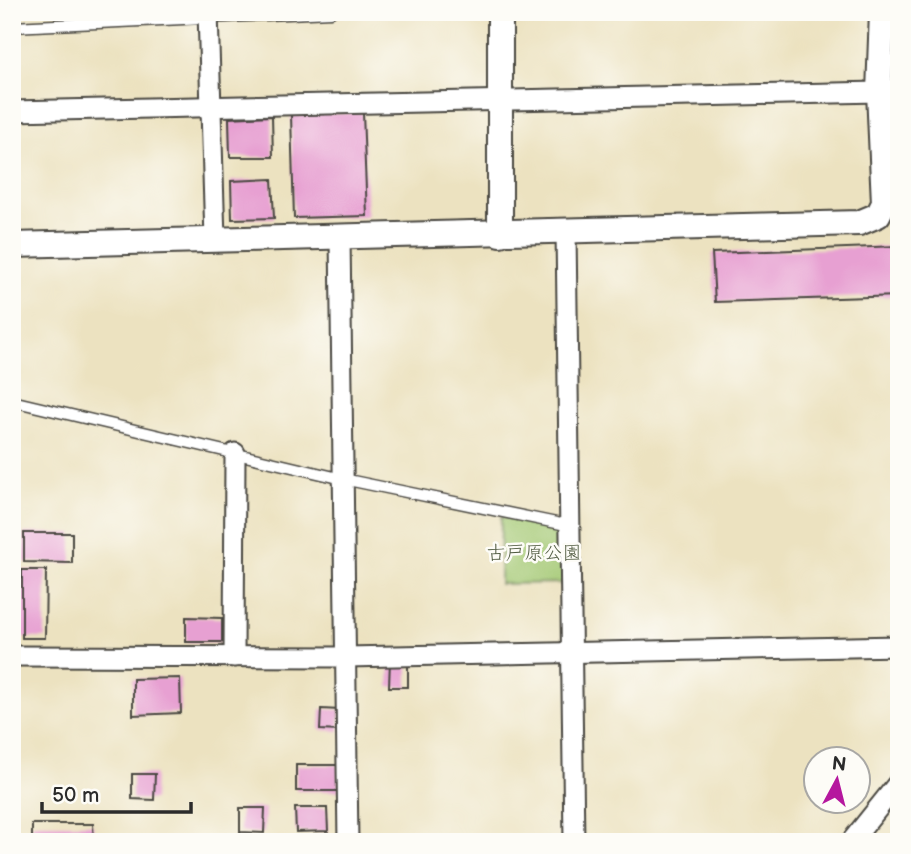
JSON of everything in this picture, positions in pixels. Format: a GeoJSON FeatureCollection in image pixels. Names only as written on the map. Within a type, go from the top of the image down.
{"type":"FeatureCollection","features":[{"type":"Feature","properties":{"kind":"street"},"geometry":{"type":"LineString","coordinates":[[500,12],[500,234]]}},
{"type":"Feature","properties":{"kind":"street"},"geometry":{"type":"LineString","coordinates":[[12,245],[859,223],[878,215],[884,203],[880,92],[881,12]]}},
{"type":"Feature","properties":{"kind":"street"},"geometry":{"type":"LineString","coordinates":[[208,16],[215,239]]}},
{"type":"Feature","properties":{"kind":"street"},"geometry":{"type":"LineString","coordinates":[[12,111],[880,92]]}},
{"type":"Feature","properties":{"kind":"street"},"geometry":{"type":"LineString","coordinates":[[566,232],[574,842]]}},
{"type":"Feature","properties":{"kind":"street"},"geometry":{"type":"LineString","coordinates":[[340,237],[348,842]]}},
{"type":"Feature","properties":{"kind":"street"},"geometry":{"type":"LineString","coordinates":[[234,453],[234,657]]}},
{"type":"Feature","properties":{"kind":"street"},"geometry":{"type":"LineString","coordinates":[[12,656],[346,657],[899,646]]}},
{"type":"Feature","properties":{"kind":"street"},"geometry":{"type":"LineString","coordinates":[[852,842],[899,782]]}},
{"type":"Feature","properties":{"kind":"lane"},"geometry":{"type":"LineString","coordinates":[[12,27],[331,12]]}},
{"type":"Feature","properties":{"kind":"lane"},"geometry":{"type":"LineString","coordinates":[[12,401],[343,479],[571,526]]}},
{"type":"Feature","properties":{"kind":"green space","name":"古戸原公園"},"geometry":{"type":"Polygon","coordinates":[[[501,517],[571,526],[572,583],[500,584],[501,517]]]}},
{"type":"Feature","properties":{"kind":"building"},"geometry":{"type":"Polygon","coordinates":[[[363,113],[367,216],[294,218],[291,115],[363,113]]]}},
{"type":"Feature","properties":{"kind":"building"},"geometry":{"type":"Polygon","coordinates":[[[272,116],[273,157],[230,157],[229,118],[272,116]]]}},
{"type":"Feature","properties":{"kind":"building"},"geometry":{"type":"Polygon","coordinates":[[[272,179],[274,218],[232,219],[231,181],[272,179]]]}},
{"type":"Feature","properties":{"kind":"building"},"geometry":{"type":"Polygon","coordinates":[[[899,246],[899,296],[715,302],[712,253],[899,246]]]}},
{"type":"Feature","properties":{"kind":"building"},"geometry":{"type":"Polygon","coordinates":[[[24,533],[72,533],[72,563],[24,562],[24,533]]]}},
{"type":"Feature","properties":{"kind":"building"},"geometry":{"type":"Polygon","coordinates":[[[22,570],[46,570],[45,638],[22,638],[22,570]]]}},
{"type":"Feature","properties":{"kind":"building"},"geometry":{"type":"Polygon","coordinates":[[[186,617],[222,618],[222,642],[186,642],[186,617]]]}},
{"type":"Feature","properties":{"kind":"building"},"geometry":{"type":"Polygon","coordinates":[[[390,660],[408,660],[408,687],[389,687],[390,660]]]}},
{"type":"Feature","properties":{"kind":"building"},"geometry":{"type":"Polygon","coordinates":[[[180,678],[181,713],[133,715],[133,679],[180,678]]]}},
{"type":"Feature","properties":{"kind":"building"},"geometry":{"type":"Polygon","coordinates":[[[321,709],[340,710],[339,731],[320,730],[321,709]]]}},
{"type":"Feature","properties":{"kind":"building"},"geometry":{"type":"Polygon","coordinates":[[[296,765],[338,765],[339,791],[296,791],[296,765]]]}},
{"type":"Feature","properties":{"kind":"building"},"geometry":{"type":"Polygon","coordinates":[[[132,774],[155,774],[154,800],[132,799],[132,774]]]}},
{"type":"Feature","properties":{"kind":"building"},"geometry":{"type":"Polygon","coordinates":[[[240,808],[265,808],[264,833],[240,832],[240,808]]]}},
{"type":"Feature","properties":{"kind":"building"},"geometry":{"type":"Polygon","coordinates":[[[295,808],[327,808],[328,831],[296,832],[295,808]]]}},
{"type":"Feature","properties":{"kind":"building"},"geometry":{"type":"Polygon","coordinates":[[[32,824],[93,824],[94,842],[32,842],[32,824]]]}}]}
